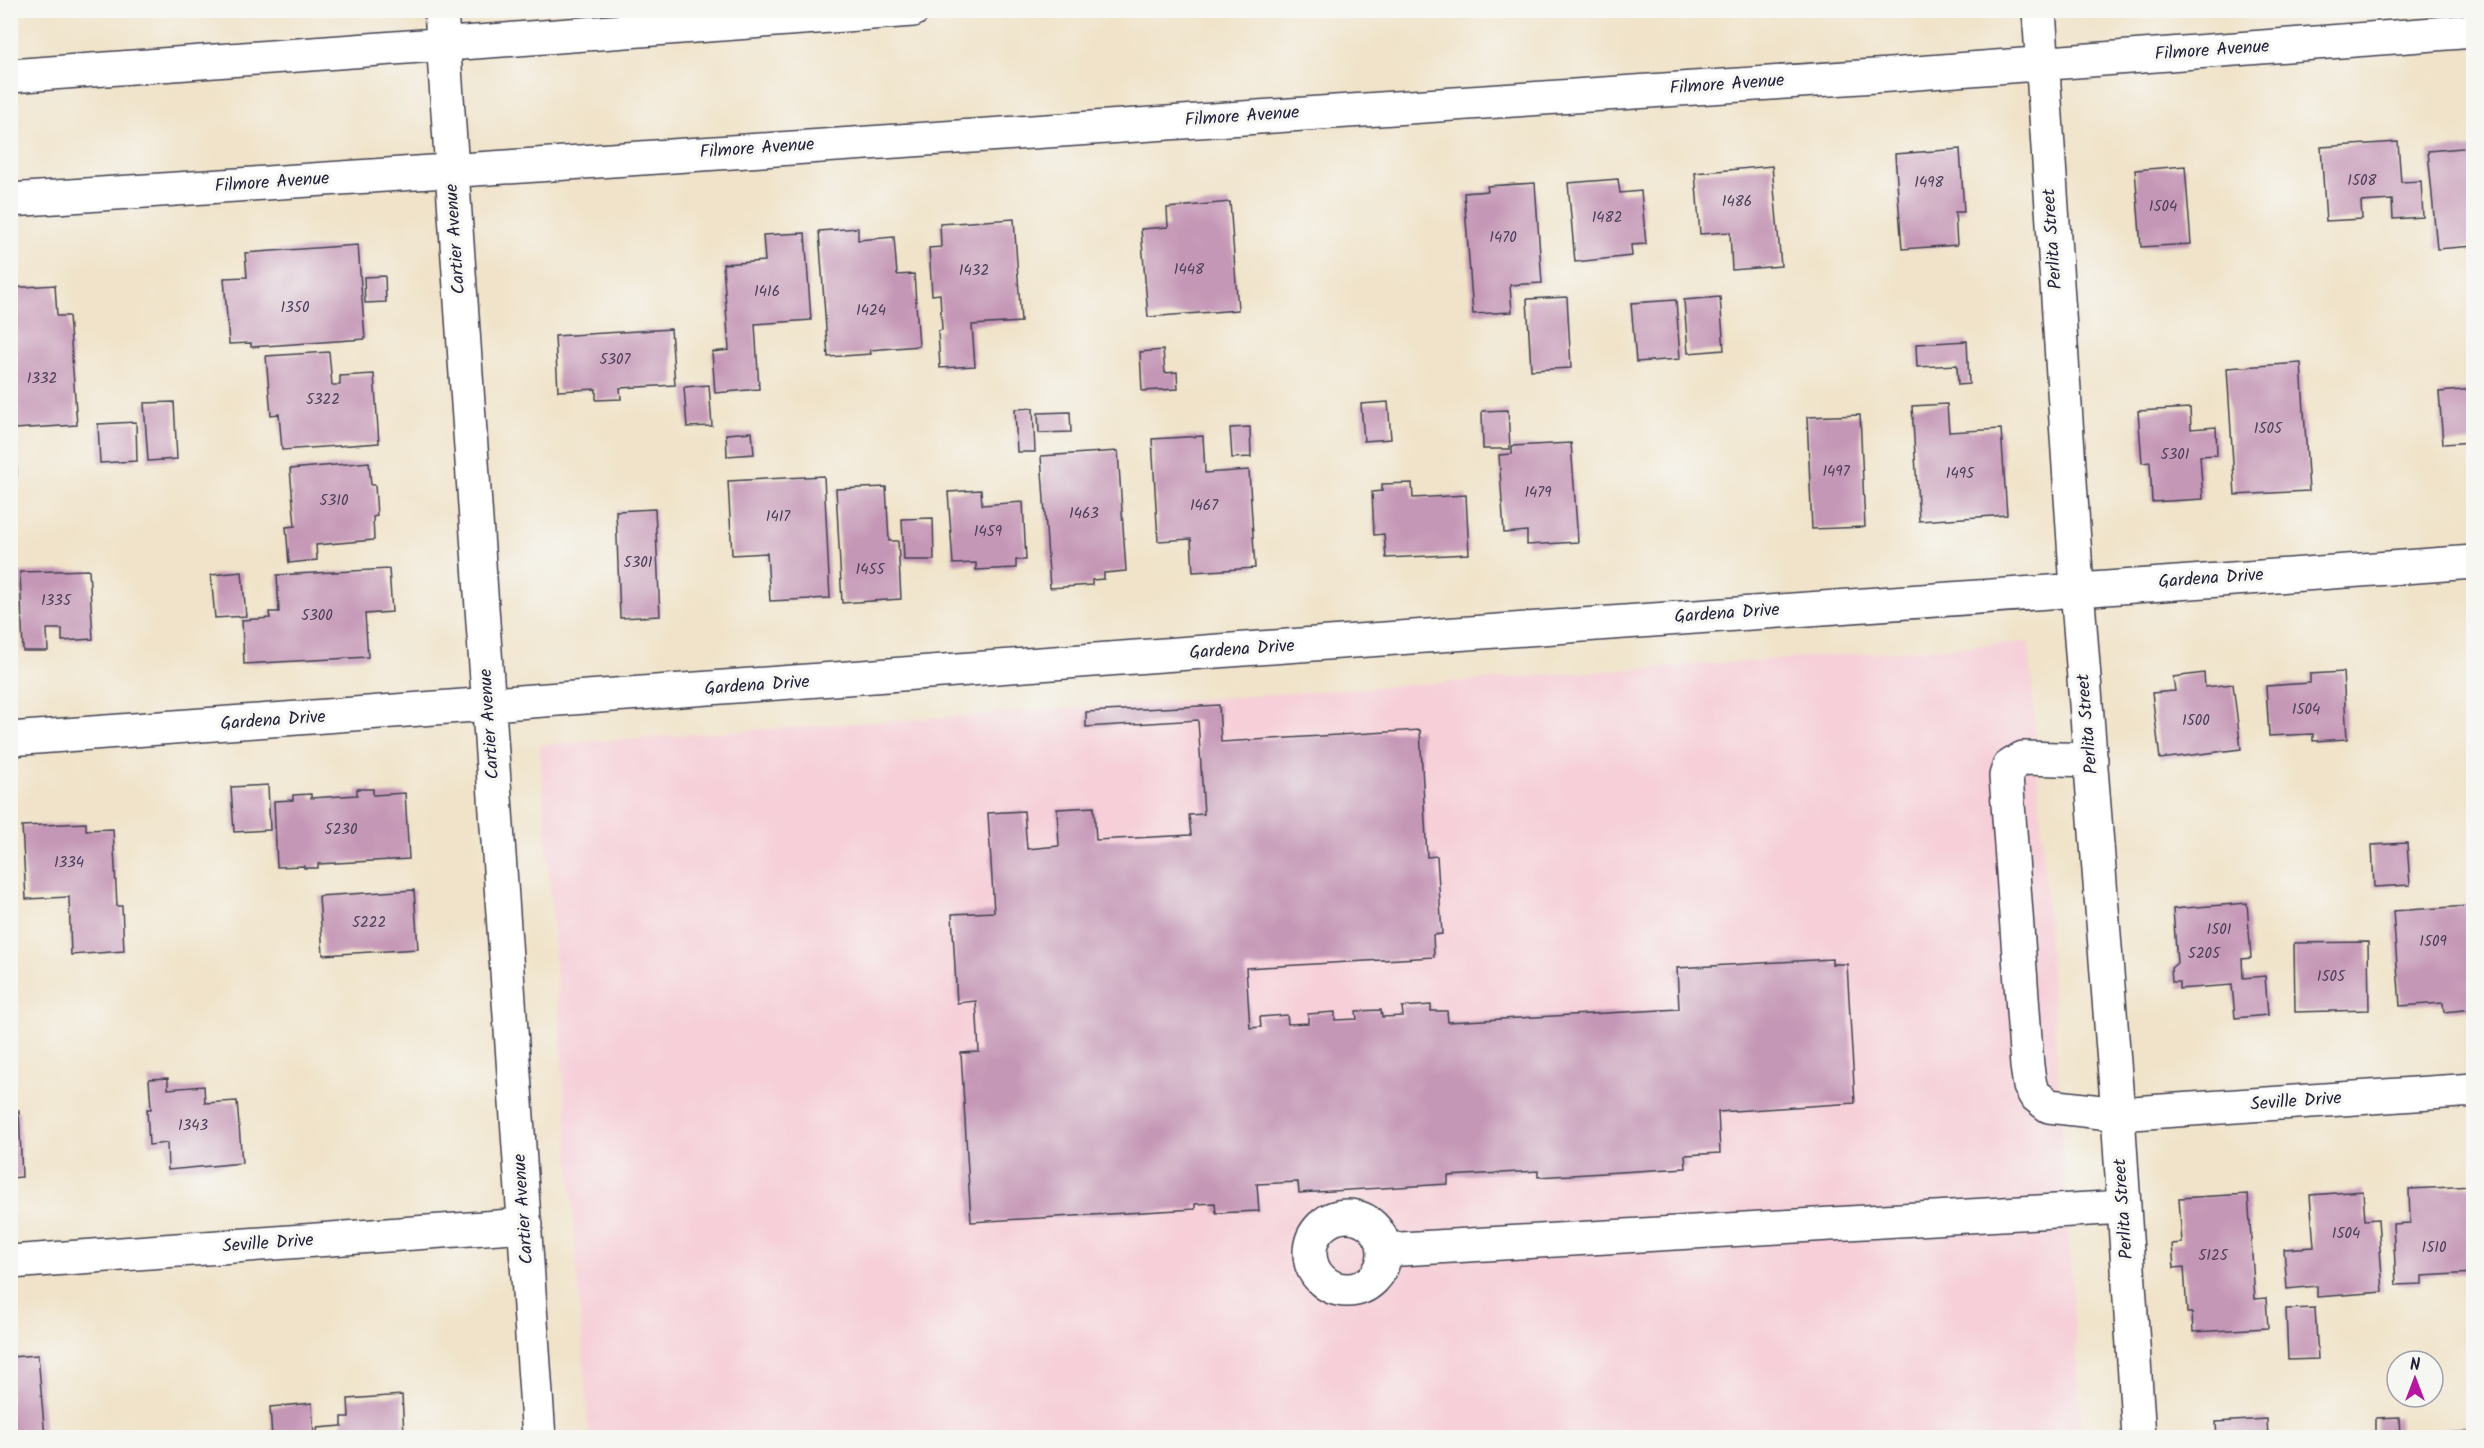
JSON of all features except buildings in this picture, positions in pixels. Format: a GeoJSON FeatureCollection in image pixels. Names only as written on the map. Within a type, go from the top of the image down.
{"type":"FeatureCollection","features":[{"type":"Feature","properties":{"kind":"street","name":"Cartier Avenue"},"geometry":{"type":"LineString","coordinates":[[441,10],[539,1437]]}},
{"type":"Feature","properties":{"kind":"street"},"geometry":{"type":"LineString","coordinates":[[10,76],[913,10]]}},
{"type":"Feature","properties":{"kind":"street","name":"Perlita Street"},"geometry":{"type":"LineString","coordinates":[[2038,10],[2077,588],[2118,1114],[2139,1437]]}},
{"type":"Feature","properties":{"kind":"street","name":"Filmore Avenue"},"geometry":{"type":"LineString","coordinates":[[10,200],[2041,64],[2474,32]]}},
{"type":"Feature","properties":{"kind":"street","name":"Gardena Drive"},"geometry":{"type":"LineString","coordinates":[[10,739],[488,706],[2077,588],[2474,562]]}},
{"type":"Feature","properties":{"kind":"street","name":"Seville Drive"},"geometry":{"type":"LineString","coordinates":[[2091,760],[2023,758],[2015,761],[2009,767],[2006,776],[2027,1066],[2030,1086],[2035,1095],[2049,1106],[2118,1114],[2474,1090]]}},
{"type":"Feature","properties":{"kind":"street"},"geometry":{"type":"LineString","coordinates":[[1384,1250],[2124,1207]]}},
{"type":"Feature","properties":{"kind":"street","name":"Seville Drive"},"geometry":{"type":"LineString","coordinates":[[10,1262],[526,1225]]}},
{"type":"Feature","properties":{"kind":"shaded area"},"geometry":{"type":"Polygon","coordinates":[[[2029,642],[2082,1437],[589,1437],[540,745],[2029,642]]]}}]}
